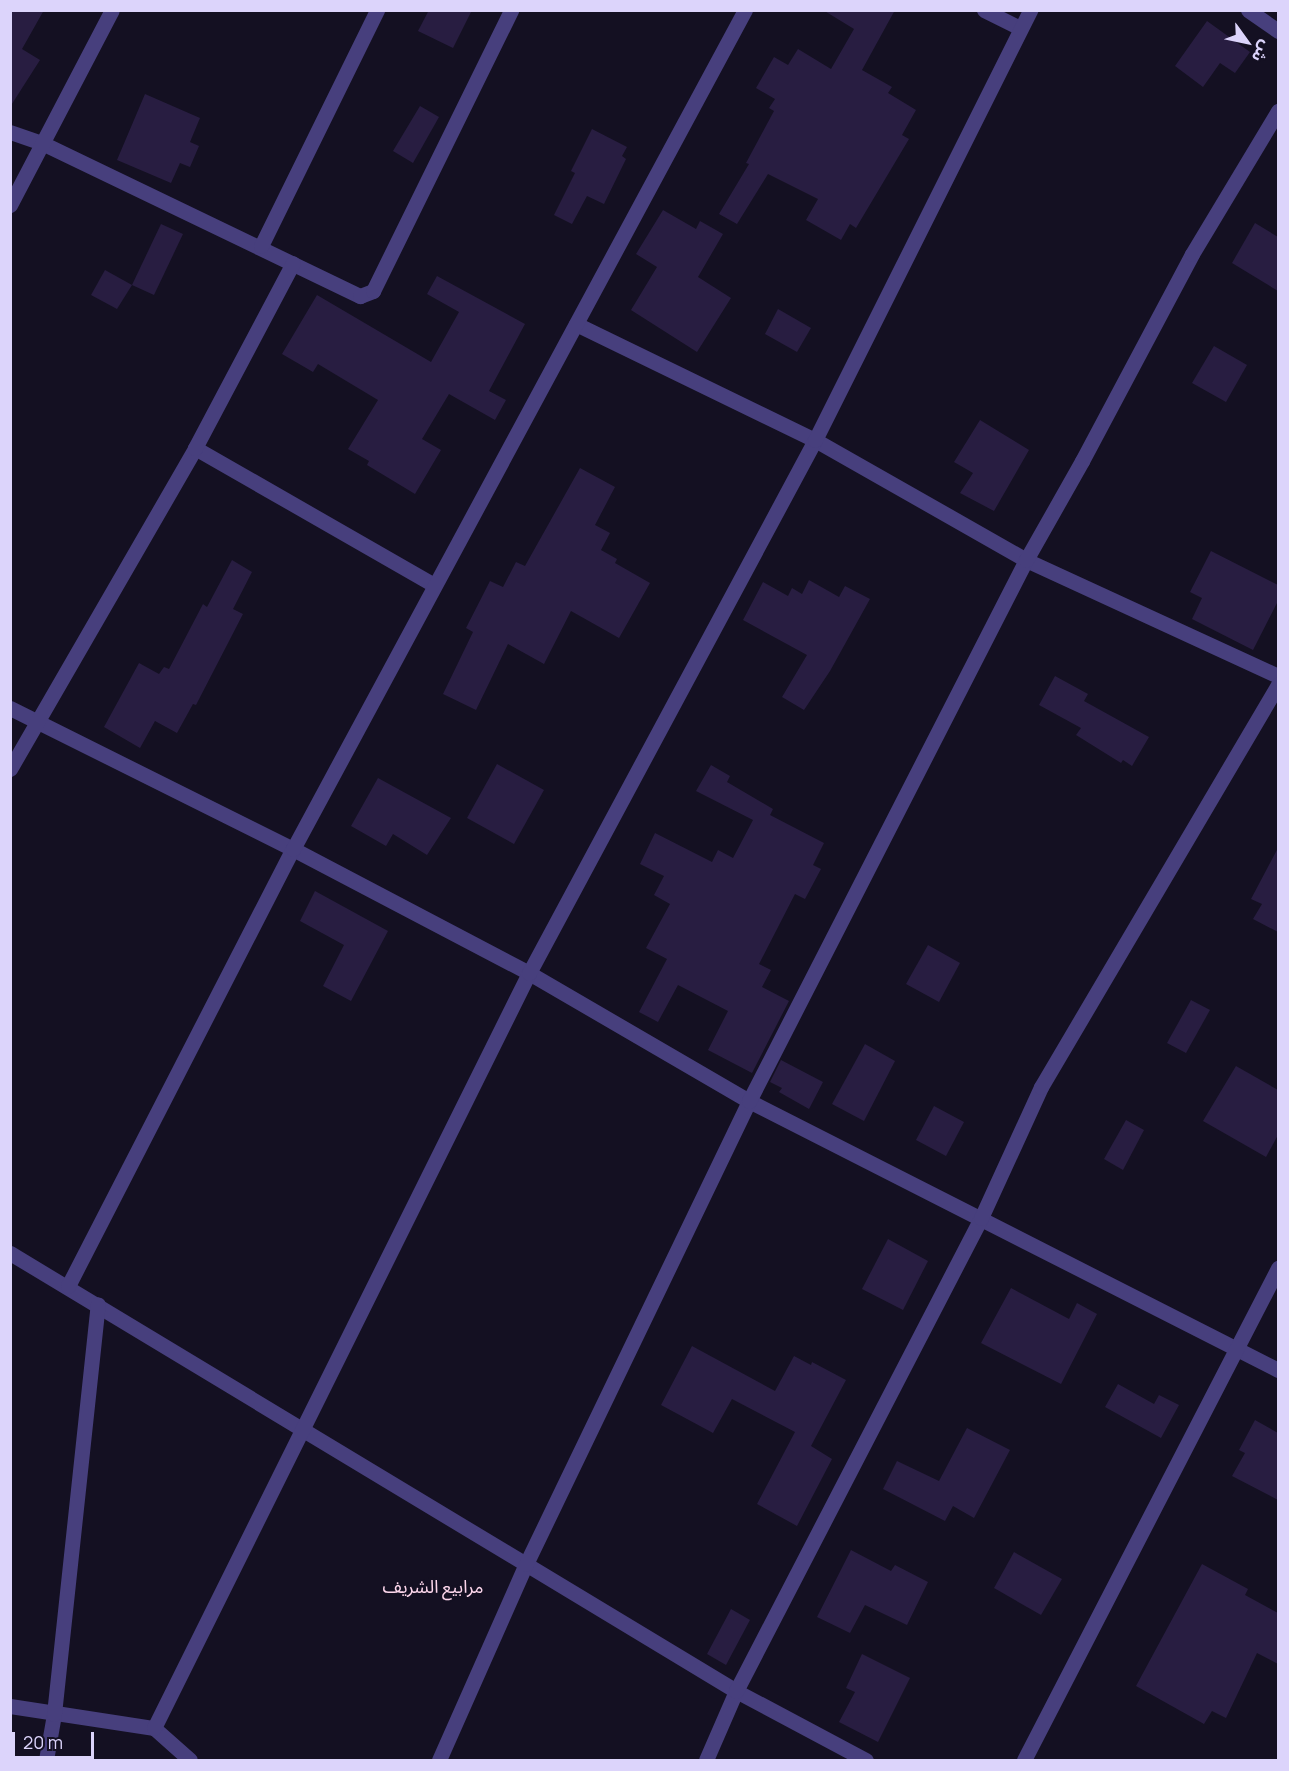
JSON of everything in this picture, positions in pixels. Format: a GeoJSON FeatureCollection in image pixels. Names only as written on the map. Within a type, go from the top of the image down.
{"type":"FeatureCollection","features":[{"type":"Feature","properties":{"kind":"street"},"geometry":{"type":"LineString","coordinates":[[10,205],[44,144],[112,10]]}},
{"type":"Feature","properties":{"kind":"street"},"geometry":{"type":"LineString","coordinates":[[261,246],[377,10]]}},
{"type":"Feature","properties":{"kind":"street"},"geometry":{"type":"LineString","coordinates":[[10,132],[44,144],[261,246],[360,296],[373,291],[511,10]]}},
{"type":"Feature","properties":{"kind":"street"},"geometry":{"type":"LineString","coordinates":[[68,1287],[293,849],[745,10]]}},
{"type":"Feature","properties":{"kind":"street"},"geometry":{"type":"LineString","coordinates":[[984,10],[1020,28]]}},
{"type":"Feature","properties":{"kind":"street"},"geometry":{"type":"LineString","coordinates":[[154,1728],[529,973],[815,440],[1030,10]]}},
{"type":"Feature","properties":{"kind":"street"},"geometry":{"type":"LineString","coordinates":[[1248,10],[1278,31]]}},
{"type":"Feature","properties":{"kind":"street"},"geometry":{"type":"LineString","coordinates":[[439,1761],[526,1564],[749,1101],[1026,560],[1082,461],[1192,254],[1278,111]]}},
{"type":"Feature","properties":{"kind":"street"},"geometry":{"type":"LineString","coordinates":[[10,769],[195,448],[293,263]]}},
{"type":"Feature","properties":{"kind":"street"},"geometry":{"type":"LineString","coordinates":[[576,324],[815,440],[1026,560],[1278,676]]}},
{"type":"Feature","properties":{"kind":"street"},"geometry":{"type":"LineString","coordinates":[[195,448],[434,585]]}},
{"type":"Feature","properties":{"kind":"street"},"geometry":{"type":"LineString","coordinates":[[706,1761],[736,1690],[981,1218],[1041,1087],[1278,685]]}},
{"type":"Feature","properties":{"kind":"street"},"geometry":{"type":"LineString","coordinates":[[10,708],[293,849],[529,973],[749,1101],[1278,1370]]}},
{"type":"Feature","properties":{"kind":"street"},"geometry":{"type":"LineString","coordinates":[[10,1253],[736,1690],[866,1761]]}},
{"type":"Feature","properties":{"kind":"street"},"geometry":{"type":"LineString","coordinates":[[1024,1761],[1278,1268]]}},
{"type":"Feature","properties":{"kind":"street"},"geometry":{"type":"LineString","coordinates":[[46,1761],[54,1714],[98,1304]]}},
{"type":"Feature","properties":{"kind":"street"},"geometry":{"type":"LineString","coordinates":[[10,1706],[154,1728],[190,1761]]}},
{"type":"Feature","properties":{"kind":"building"},"geometry":{"type":"Polygon","coordinates":[[[10,10],[44,10],[22,49],[40,60],[10,107],[10,10]]]}},
{"type":"Feature","properties":{"kind":"building"},"geometry":{"type":"Polygon","coordinates":[[[429,10],[472,10],[453,48],[418,31],[429,10]]]}},
{"type":"Feature","properties":{"kind":"building"},"geometry":{"type":"Polygon","coordinates":[[[823,10],[895,10],[862,70],[892,87],[888,93],[916,110],[902,135],[909,139],[856,228],[850,224],[841,240],[806,220],[818,199],[768,174],[737,224],[719,214],[749,164],[746,163],[774,111],[769,108],[775,99],[756,88],[774,57],[788,65],[798,49],[831,69],[854,29],[823,10]]]}},
{"type":"Feature","properties":{"kind":"building"},"geometry":{"type":"Polygon","coordinates":[[[1207,21],[1250,52],[1235,73],[1220,63],[1203,87],[1175,66],[1207,21]]]}},
{"type":"Feature","properties":{"kind":"building"},"geometry":{"type":"Polygon","coordinates":[[[145,94],[200,118],[190,142],[199,146],[190,167],[180,163],[171,183],[117,160],[145,94]]]}},
{"type":"Feature","properties":{"kind":"building"},"geometry":{"type":"Polygon","coordinates":[[[420,106],[439,117],[413,163],[393,151],[420,106]]]}},
{"type":"Feature","properties":{"kind":"building"},"geometry":{"type":"Polygon","coordinates":[[[592,129],[627,147],[622,156],[626,159],[604,204],[587,196],[572,224],[554,215],[575,173],[571,171],[592,129]]]}},
{"type":"Feature","properties":{"kind":"building"},"geometry":{"type":"Polygon","coordinates":[[[663,210],[696,229],[700,221],[723,234],[698,277],[731,298],[697,352],[631,310],[657,267],[636,254],[663,210]]]}},
{"type":"Feature","properties":{"kind":"building"},"geometry":{"type":"Polygon","coordinates":[[[1255,223],[1278,237],[1278,291],[1232,263],[1255,223]]]}},
{"type":"Feature","properties":{"kind":"building"},"geometry":{"type":"Polygon","coordinates":[[[161,224],[183,234],[154,295],[132,285],[161,224]]]}},
{"type":"Feature","properties":{"kind":"building"},"geometry":{"type":"Polygon","coordinates":[[[105,270],[132,285],[117,309],[91,295],[105,270]]]}},
{"type":"Feature","properties":{"kind":"building"},"geometry":{"type":"Polygon","coordinates":[[[437,276],[525,324],[489,391],[506,400],[495,420],[449,394],[422,439],[441,450],[415,494],[367,465],[369,461],[348,449],[378,400],[318,364],[313,372],[282,354],[317,295],[431,362],[459,312],[427,294],[437,276]]]}},
{"type":"Feature","properties":{"kind":"building"},"geometry":{"type":"Polygon","coordinates":[[[778,309],[811,328],[797,352],[765,334],[778,309]]]}},
{"type":"Feature","properties":{"kind":"building"},"geometry":{"type":"Polygon","coordinates":[[[1214,346],[1247,365],[1226,402],[1192,383],[1214,346]]]}},
{"type":"Feature","properties":{"kind":"building"},"geometry":{"type":"Polygon","coordinates":[[[980,420],[1029,450],[994,511],[960,493],[973,473],[954,462],[980,420]]]}},
{"type":"Feature","properties":{"kind":"building"},"geometry":{"type":"Polygon","coordinates":[[[580,468],[615,487],[595,525],[610,533],[601,550],[617,559],[615,563],[650,583],[619,638],[571,611],[544,664],[508,644],[476,710],[443,694],[473,632],[466,628],[490,581],[503,587],[516,562],[525,566],[580,468]]]}},
{"type":"Feature","properties":{"kind":"building"},"geometry":{"type":"Polygon","coordinates":[[[1211,551],[1278,585],[1278,601],[1253,650],[1192,619],[1202,598],[1190,592],[1211,551]]]}},
{"type":"Feature","properties":{"kind":"building"},"geometry":{"type":"Polygon","coordinates":[[[232,560],[252,572],[233,609],[243,614],[196,705],[193,704],[177,733],[155,721],[140,748],[104,727],[139,663],[159,674],[164,667],[169,669],[203,604],[207,607],[232,560]]]}},
{"type":"Feature","properties":{"kind":"building"},"geometry":{"type":"Polygon","coordinates":[[[809,580],[839,597],[845,586],[870,599],[830,671],[804,710],[782,697],[807,655],[743,620],[763,582],[788,596],[792,588],[802,594],[809,580]]]}},
{"type":"Feature","properties":{"kind":"building"},"geometry":{"type":"Polygon","coordinates":[[[1055,676],[1088,694],[1084,701],[1149,737],[1132,766],[1123,760],[1121,763],[1076,735],[1081,728],[1039,705],[1055,676]]]}},
{"type":"Feature","properties":{"kind":"building"},"geometry":{"type":"Polygon","coordinates":[[[497,764],[544,790],[514,844],[467,818],[497,764]]]}},
{"type":"Feature","properties":{"kind":"building"},"geometry":{"type":"Polygon","coordinates":[[[711,765],[730,776],[727,782],[773,809],[770,815],[824,843],[813,865],[821,869],[805,899],[795,894],[759,964],[771,970],[762,987],[789,1001],[752,1073],[708,1050],[728,1011],[678,985],[658,1022],[639,1012],[667,959],[646,948],[670,904],[654,895],[664,876],[640,864],[655,833],[712,862],[718,850],[733,858],[753,820],[696,791],[711,765]]]}},
{"type":"Feature","properties":{"kind":"building"},"geometry":{"type":"Polygon","coordinates":[[[378,778],[451,818],[427,855],[393,834],[386,846],[351,826],[378,778]]]}},
{"type":"Feature","properties":{"kind":"building"},"geometry":{"type":"Polygon","coordinates":[[[1278,848],[1278,932],[1253,919],[1262,904],[1251,899],[1278,848]]]}},
{"type":"Feature","properties":{"kind":"building"},"geometry":{"type":"Polygon","coordinates":[[[315,891],[388,931],[351,1001],[323,986],[344,945],[300,921],[315,891]]]}},
{"type":"Feature","properties":{"kind":"building"},"geometry":{"type":"Polygon","coordinates":[[[928,945],[960,963],[939,1002],[906,984],[928,945]]]}},
{"type":"Feature","properties":{"kind":"building"},"geometry":{"type":"Polygon","coordinates":[[[1191,1000],[1210,1010],[1186,1053],[1167,1043],[1191,1000]]]}},
{"type":"Feature","properties":{"kind":"building"},"geometry":{"type":"Polygon","coordinates":[[[865,1044],[895,1061],[864,1121],[832,1104],[865,1044]]]}},
{"type":"Feature","properties":{"kind":"building"},"geometry":{"type":"Polygon","coordinates":[[[781,1060],[823,1082],[809,1109],[779,1092],[782,1088],[770,1082],[781,1060]]]}},
{"type":"Feature","properties":{"kind":"building"},"geometry":{"type":"Polygon","coordinates":[[[1236,1066],[1278,1090],[1278,1135],[1266,1157],[1203,1121],[1236,1066]]]}},
{"type":"Feature","properties":{"kind":"building"},"geometry":{"type":"Polygon","coordinates":[[[934,1106],[964,1122],[946,1156],[916,1140],[934,1106]]]}},
{"type":"Feature","properties":{"kind":"building"},"geometry":{"type":"Polygon","coordinates":[[[1126,1120],[1144,1130],[1123,1170],[1104,1159],[1126,1120]]]}},
{"type":"Feature","properties":{"kind":"building"},"geometry":{"type":"Polygon","coordinates":[[[888,1239],[928,1261],[903,1310],[862,1289],[888,1239]]]}},
{"type":"Feature","properties":{"kind":"building"},"geometry":{"type":"Polygon","coordinates":[[[1011,1288],[1069,1319],[1077,1303],[1097,1314],[1061,1384],[981,1343],[1011,1288]]]}},
{"type":"Feature","properties":{"kind":"building"},"geometry":{"type":"Polygon","coordinates":[[[692,1346],[775,1391],[794,1356],[811,1365],[812,1362],[846,1380],[811,1446],[832,1459],[797,1526],[757,1504],[795,1432],[732,1399],[713,1433],[661,1405],[692,1346]]]}},
{"type":"Feature","properties":{"kind":"building"},"geometry":{"type":"Polygon","coordinates":[[[1118,1384],[1154,1404],[1159,1395],[1179,1405],[1161,1438],[1105,1407],[1118,1384]]]}},
{"type":"Feature","properties":{"kind":"building"},"geometry":{"type":"Polygon","coordinates":[[[1255,1420],[1278,1433],[1278,1500],[1232,1476],[1245,1453],[1239,1450],[1255,1420]]]}},
{"type":"Feature","properties":{"kind":"building"},"geometry":{"type":"Polygon","coordinates":[[[967,1428],[1010,1450],[974,1518],[953,1506],[945,1521],[883,1489],[897,1461],[939,1481],[967,1428]]]}},
{"type":"Feature","properties":{"kind":"building"},"geometry":{"type":"Polygon","coordinates":[[[851,1550],[891,1571],[895,1565],[928,1582],[907,1625],[865,1605],[850,1633],[817,1617],[851,1550]]]}},
{"type":"Feature","properties":{"kind":"building"},"geometry":{"type":"Polygon","coordinates":[[[1014,1552],[1062,1579],[1041,1615],[994,1588],[1014,1552]]]}},
{"type":"Feature","properties":{"kind":"building"},"geometry":{"type":"Polygon","coordinates":[[[1202,1564],[1248,1589],[1245,1595],[1278,1613],[1278,1664],[1257,1653],[1226,1718],[1212,1711],[1204,1724],[1136,1686],[1202,1564]]]}},
{"type":"Feature","properties":{"kind":"building"},"geometry":{"type":"Polygon","coordinates":[[[731,1609],[750,1620],[726,1665],[707,1654],[731,1609]]]}},
{"type":"Feature","properties":{"kind":"building"},"geometry":{"type":"Polygon","coordinates":[[[862,1654],[910,1678],[878,1742],[839,1722],[855,1692],[846,1688],[862,1654]]]}},
{"type":"Feature","properties":{"kind":"district","name":"مرابيع الشريف"},"geometry":{"type":"Point","coordinates":[433,1586]}}]}
